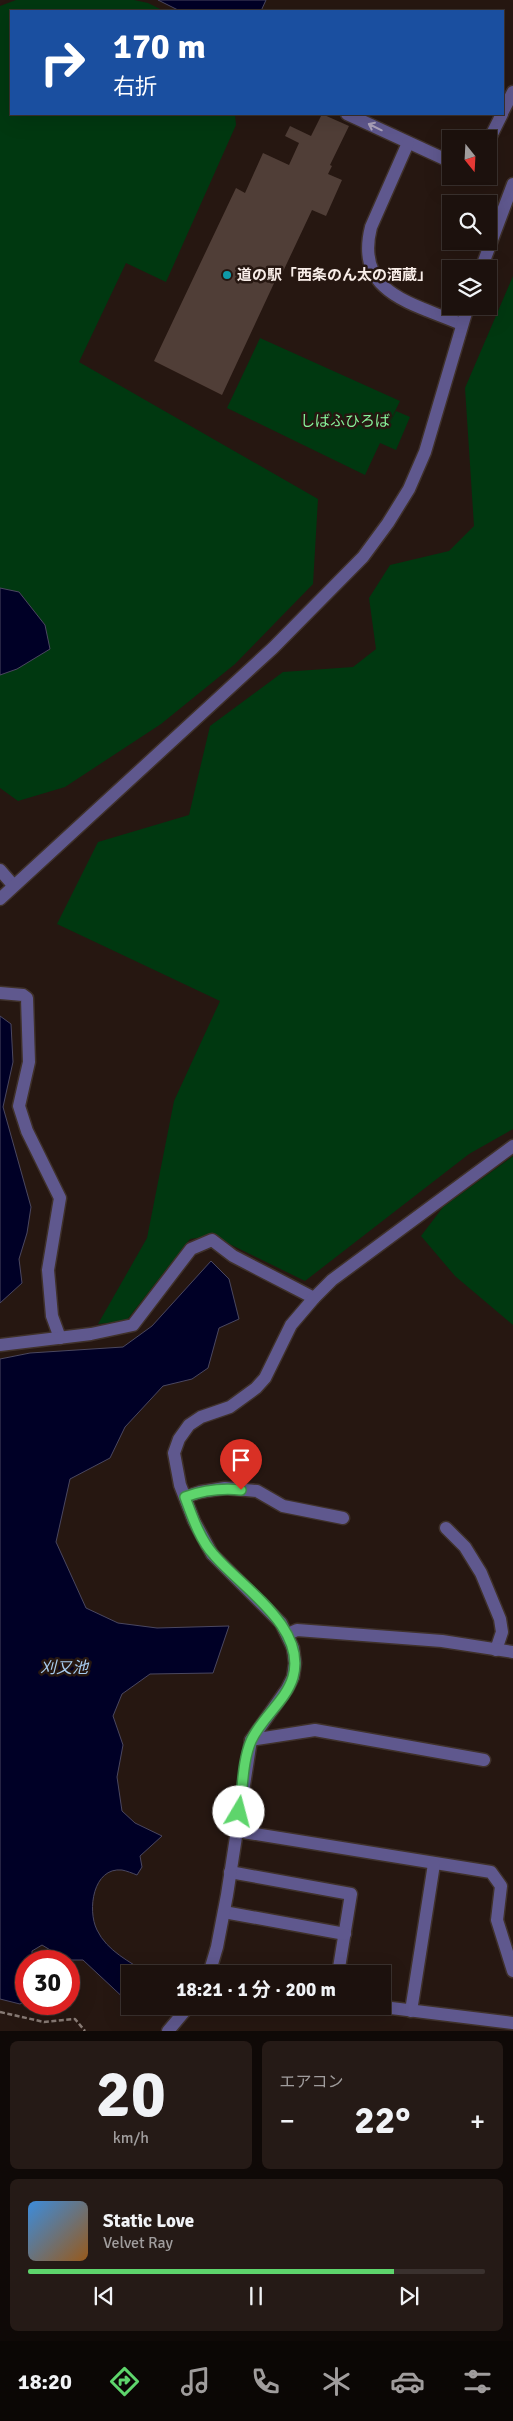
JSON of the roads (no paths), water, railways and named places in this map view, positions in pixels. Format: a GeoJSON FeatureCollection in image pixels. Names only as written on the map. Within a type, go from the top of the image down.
{"type":"FeatureCollection","features":[{"type":"Feature","properties":{"kind":"street"},"geometry":{"type":"LineString","coordinates":[[504,109],[513,92]]}},
{"type":"Feature","properties":{"kind":"street"},"geometry":{"type":"LineString","coordinates":[[349,115],[442,158]]}},
{"type":"Feature","properties":{"kind":"street"},"geometry":{"type":"LineString","coordinates":[[494,130],[501,115]]}},
{"type":"Feature","properties":{"kind":"street"},"geometry":{"type":"LineString","coordinates":[[408,143],[371,227],[367,241],[368,258],[380,285],[391,294],[461,324]]}},
{"type":"Feature","properties":{"kind":"street"},"geometry":{"type":"LineString","coordinates":[[484,260],[513,184]]}},
{"type":"Feature","properties":{"kind":"street"},"geometry":{"type":"LineString","coordinates":[[0,899],[13,885],[273,648],[363,557],[388,523],[409,489],[425,452],[464,315]]}},
{"type":"Feature","properties":{"kind":"street"},"geometry":{"type":"LineString","coordinates":[[0,870],[13,885]]}},
{"type":"Feature","properties":{"kind":"street"},"geometry":{"type":"LineString","coordinates":[[0,993],[23,995],[26,998],[29,1062],[19,1106],[27,1131],[60,1198],[48,1270],[52,1316],[60,1338]]}},
{"type":"Feature","properties":{"kind":"street"},"geometry":{"type":"LineString","coordinates":[[212,1965],[224,1912],[252,1740],[287,1689],[293,1677],[295,1663],[288,1634],[281,1622],[212,1554],[180,1485],[174,1454],[183,1431],[202,1417],[230,1407],[256,1388],[265,1378],[291,1325],[332,1280],[513,1146]]}},
{"type":"Feature","properties":{"kind":"street"},"geometry":{"type":"LineString","coordinates":[[0,1345],[60,1338],[133,1325],[191,1249],[212,1240],[233,1256],[314,1298]]}},
{"type":"Feature","properties":{"kind":"street"},"geometry":{"type":"LineString","coordinates":[[185,1497],[200,1492],[225,1488],[257,1491],[283,1506],[343,1518]]}},
{"type":"Feature","properties":{"kind":"street"},"geometry":{"type":"LineString","coordinates":[[446,1528],[465,1547],[485,1582],[500,1619],[502,1632],[496,1650]]}},
{"type":"Feature","properties":{"kind":"street"},"geometry":{"type":"LineString","coordinates":[[288,1634],[297,1630],[442,1641],[513,1652]]}},
{"type":"Feature","properties":{"kind":"street"},"geometry":{"type":"LineString","coordinates":[[252,1740],[315,1730],[484,1760]]}},
{"type":"Feature","properties":{"kind":"street"},"geometry":{"type":"LineString","coordinates":[[237,1831],[491,1872],[501,1886],[496,1920],[513,1971]]}},
{"type":"Feature","properties":{"kind":"street"},"geometry":{"type":"LineString","coordinates":[[411,2011],[434,1864]]}},
{"type":"Feature","properties":{"kind":"street"},"geometry":{"type":"LineString","coordinates":[[230,1872],[351,1894],[340,1965]]}},
{"type":"Feature","properties":{"kind":"street"},"geometry":{"type":"LineString","coordinates":[[224,1912],[345,1934]]}},
{"type":"Feature","properties":{"kind":"street"},"geometry":{"type":"LineString","coordinates":[[391,2008],[492,2026],[513,2022]]}},
{"type":"Feature","properties":{"kind":"street"},"geometry":{"type":"LineString","coordinates":[[171,2030],[182,2015]]}},
{"type":"Feature","properties":{"kind":"water"},"geometry":{"type":"Polygon","coordinates":[[[158,0],[266,0],[261,10],[178,10],[158,0]]]}},
{"type":"Feature","properties":{"kind":"water"},"geometry":{"type":"Polygon","coordinates":[[[0,588],[19,592],[45,625],[50,649],[17,669],[0,675],[0,588]]]}},
{"type":"Feature","properties":{"kind":"water"},"geometry":{"type":"Polygon","coordinates":[[[0,1016],[11,1024],[13,1062],[3,1107],[31,1207],[27,1233],[19,1259],[22,1283],[0,1303],[0,1016]]]}},
{"type":"Feature","properties":{"kind":"water","name":"刈又池"},"geometry":{"type":"Polygon","coordinates":[[[211,1261],[229,1279],[239,1319],[219,1328],[208,1368],[192,1379],[163,1386],[125,1427],[110,1458],[70,1479],[56,1542],[86,1608],[118,1623],[157,1628],[229,1626],[213,1673],[150,1674],[122,1694],[113,1716],[123,1745],[117,1777],[122,1811],[135,1823],[162,1836],[140,1856],[142,1867],[137,1875],[122,1870],[112,1871],[104,1875],[95,1891],[93,1912],[97,1930],[113,1950],[135,1965],[121,1965],[121,1996],[83,1960],[80,1960],[80,1950],[50,1950],[42,1945],[34,1950],[15,1950],[15,2003],[0,1999],[0,1359],[30,1353],[123,1347],[152,1326],[211,1261]]]}},
{"type":"Feature","properties":{"kind":"place","name":"道の駅「西条のん太の酒蔵」"},"geometry":{"type":"Point","coordinates":[227,275]}},
{"type":"Feature","properties":{"kind":"park label","name":"しばふひろば"},"geometry":{"type":"Point","coordinates":[345,421]}}]}
